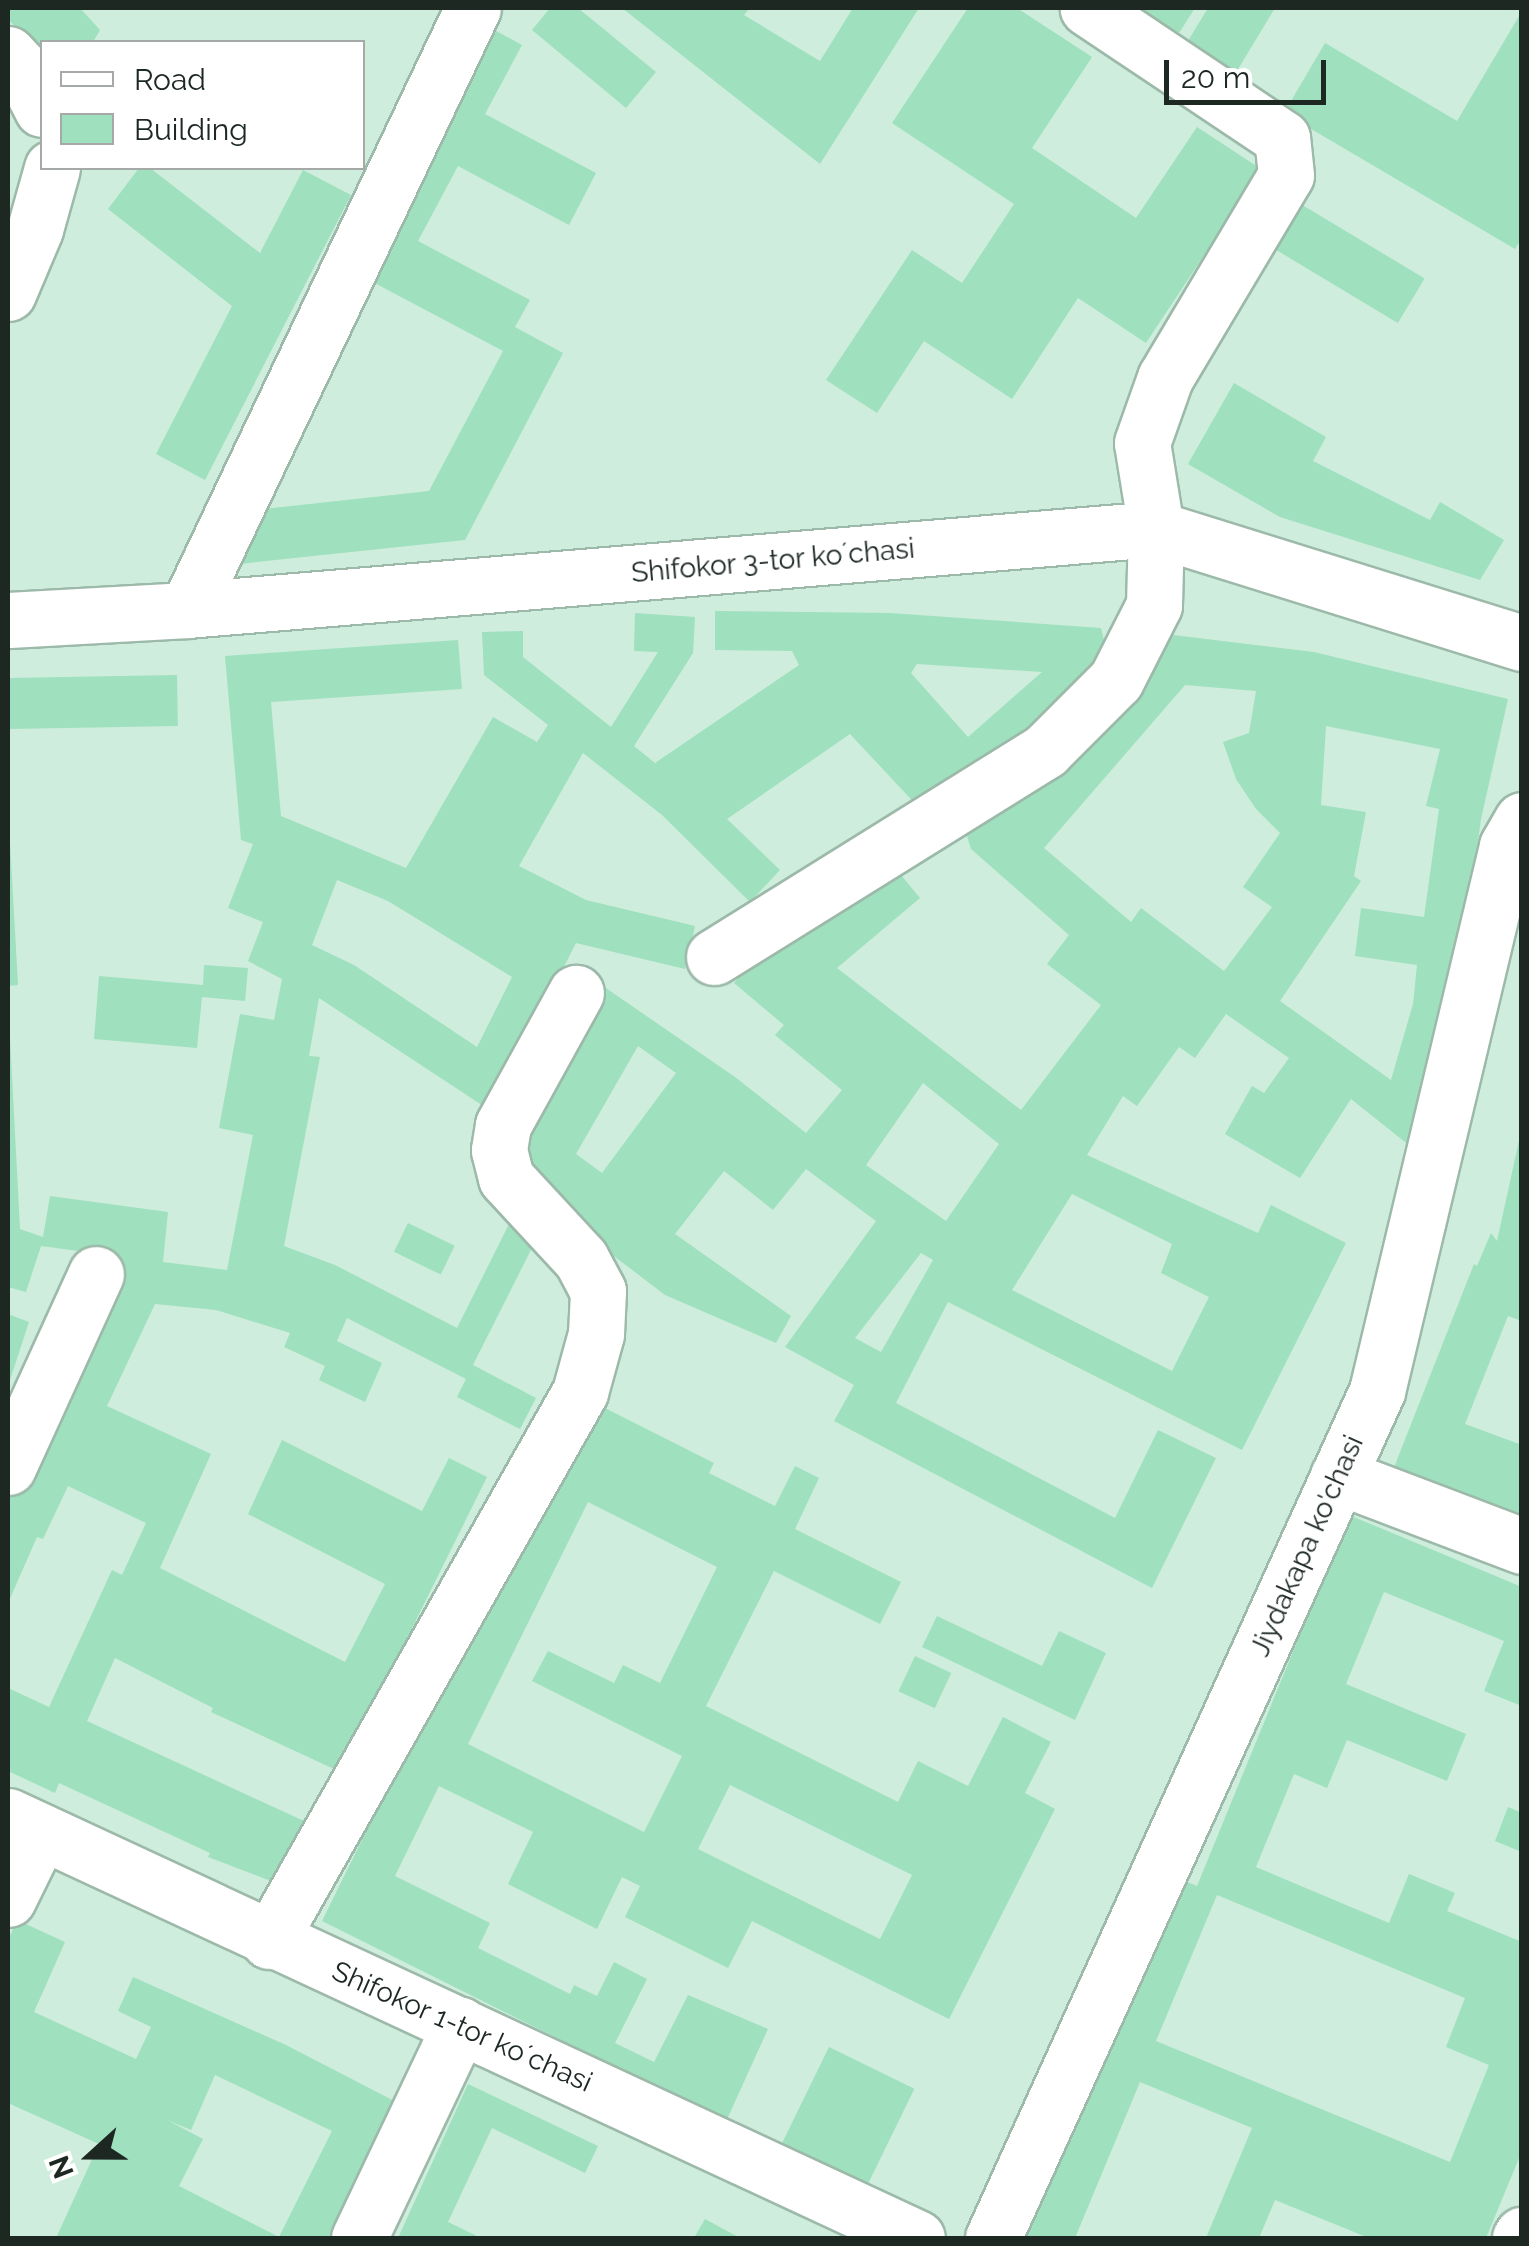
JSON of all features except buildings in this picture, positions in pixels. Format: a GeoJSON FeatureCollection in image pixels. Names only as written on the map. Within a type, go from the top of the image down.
{"type":"FeatureCollection","features":[{"type":"Feature","properties":{"kind":"street"},"geometry":{"type":"LineString","coordinates":[[187,610],[473,8]]}},
{"type":"Feature","properties":{"kind":"street"},"geometry":{"type":"LineString","coordinates":[[714,957],[1046,751],[1116,680],[1154,606],[1156,530],[1142,443],[1165,378],[1286,175],[1282,138],[1088,8]]}},
{"type":"Feature","properties":{"kind":"street"},"geometry":{"type":"LineString","coordinates":[[8,54],[21,68],[40,105]]}},
{"type":"Feature","properties":{"kind":"street"},"geometry":{"type":"LineString","coordinates":[[8,293],[34,229],[51,170]]}},
{"type":"Feature","properties":{"kind":"street","name":"Shifokor 3-tor koʼchasi"},"geometry":{"type":"LineString","coordinates":[[8,620],[187,610],[1156,530],[1522,642]]}},
{"type":"Feature","properties":{"kind":"street","name":"Jiydakapa ko'chasi"},"geometry":{"type":"LineString","coordinates":[[993,2238],[1377,1392],[1507,846],[1522,820]]}},
{"type":"Feature","properties":{"kind":"street"},"geometry":{"type":"LineString","coordinates":[[269,1941],[580,1392],[596,1334],[598,1291],[581,1259],[506,1178],[499,1150],[504,1125],[576,993]]}},
{"type":"Feature","properties":{"kind":"street"},"geometry":{"type":"LineString","coordinates":[[8,1467],[96,1274]]}},
{"type":"Feature","properties":{"kind":"street"},"geometry":{"type":"LineString","coordinates":[[1338,1476],[1522,1546]]}},
{"type":"Feature","properties":{"kind":"street"},"geometry":{"type":"LineString","coordinates":[[8,1899],[24,1824]]}},
{"type":"Feature","properties":{"kind":"street","name":"Shifokor 1-tor koʼchasi"},"geometry":{"type":"LineString","coordinates":[[24,1824],[269,1941],[460,2025],[917,2238]]}},
{"type":"Feature","properties":{"kind":"street"},"geometry":{"type":"LineString","coordinates":[[359,2238],[460,2025]]}}]}
